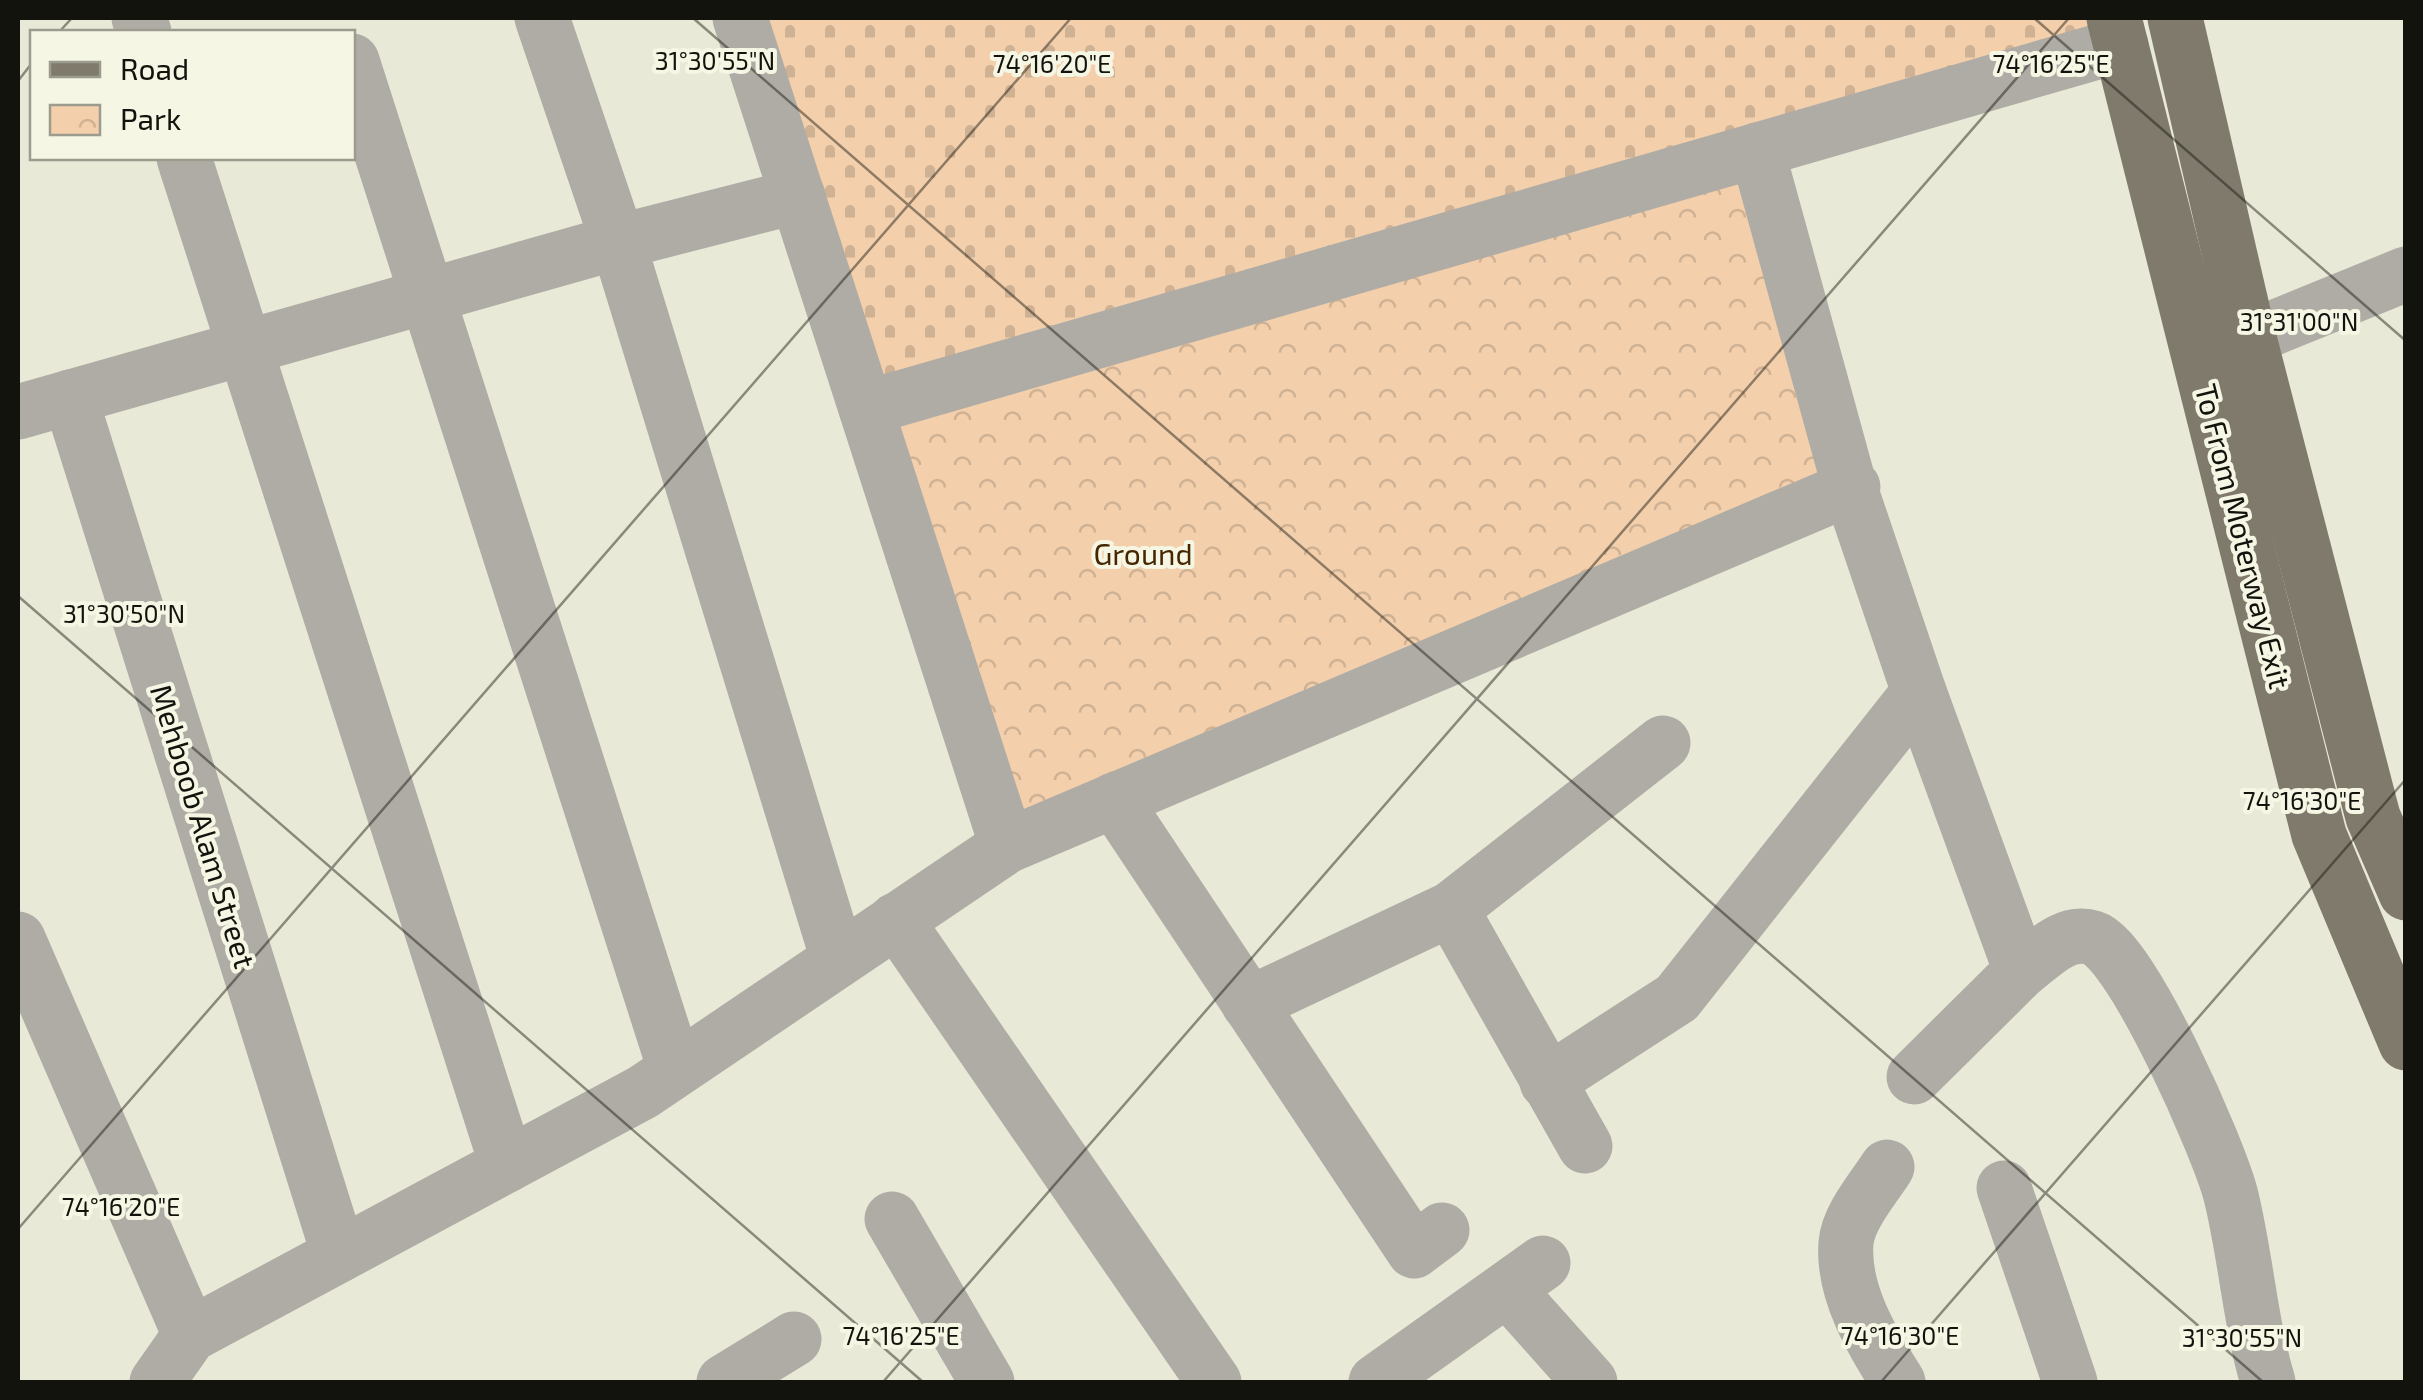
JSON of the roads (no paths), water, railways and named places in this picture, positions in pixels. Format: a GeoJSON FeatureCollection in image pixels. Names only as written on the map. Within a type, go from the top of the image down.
{"type":"FeatureCollection","features":[{"type":"Feature","properties":{"kind":"main road","name":"To From Moterway Exit"},"geometry":{"type":"LineString","coordinates":[[2175,18],[2249,338],[2372,817],[2406,893]]}},
{"type":"Feature","properties":{"kind":"main road","name":"To From Moterway Exit"},"geometry":{"type":"LineString","coordinates":[[2118,31],[2319,835],[2406,1043]]}},
{"type":"Feature","properties":{"kind":"street"},"geometry":{"type":"LineString","coordinates":[[542,18],[618,242],[838,959]]}},
{"type":"Feature","properties":{"kind":"street"},"geometry":{"type":"LineString","coordinates":[[740,18],[1007,846]]}},
{"type":"Feature","properties":{"kind":"street"},"geometry":{"type":"LineString","coordinates":[[866,408],[1757,150],[2118,31]]}},
{"type":"Feature","properties":{"kind":"street"},"geometry":{"type":"LineString","coordinates":[[355,70],[675,1069]]}},
{"type":"Feature","properties":{"kind":"street"},"geometry":{"type":"LineString","coordinates":[[1757,150],[1852,488],[1920,692],[2021,971]]}},
{"type":"Feature","properties":{"kind":"street"},"geometry":{"type":"LineString","coordinates":[[185,160],[507,1164]]}},
{"type":"Feature","properties":{"kind":"street"},"geometry":{"type":"LineString","coordinates":[[18,412],[618,242],[798,196]]}},
{"type":"Feature","properties":{"kind":"street"},"geometry":{"type":"LineString","coordinates":[[2249,338],[2406,274]]}},
{"type":"Feature","properties":{"kind":"street","name":"Mehboob Alam Street"},"geometry":{"type":"LineString","coordinates":[[70,398],[338,1255]]}},
{"type":"Feature","properties":{"kind":"street"},"geometry":{"type":"LineString","coordinates":[[157,1382],[190,1335],[643,1092],[1007,846],[1852,488]]}},
{"type":"Feature","properties":{"kind":"street"},"geometry":{"type":"LineString","coordinates":[[1548,1082],[1677,998],[1920,692]]}},
{"type":"Feature","properties":{"kind":"street"},"geometry":{"type":"LineString","coordinates":[[1249,1004],[1451,909],[1663,743]]}},
{"type":"Feature","properties":{"kind":"street"},"geometry":{"type":"LineString","coordinates":[[1114,800],[1414,1251],[1442,1230]]}},
{"type":"Feature","properties":{"kind":"street"},"geometry":{"type":"LineString","coordinates":[[1451,909],[1585,1146]]}},
{"type":"Feature","properties":{"kind":"street"},"geometry":{"type":"LineString","coordinates":[[896,920],[1214,1382]]}},
{"type":"Feature","properties":{"kind":"street"},"geometry":{"type":"LineString","coordinates":[[1914,1077],[2021,971],[2068,936],[2092,937],[2108,946],[2142,994],[2204,1122],[2231,1193],[2268,1382]]}},
{"type":"Feature","properties":{"kind":"street"},"geometry":{"type":"LineString","coordinates":[[18,939],[190,1335]]}},
{"type":"Feature","properties":{"kind":"street"},"geometry":{"type":"LineString","coordinates":[[1887,1167],[1858,1212],[1846,1241],[1849,1280],[1873,1344],[1898,1382]]}},
{"type":"Feature","properties":{"kind":"street"},"geometry":{"type":"LineString","coordinates":[[2004,1188],[2070,1382]]}},
{"type":"Feature","properties":{"kind":"street"},"geometry":{"type":"LineString","coordinates":[[892,1219],[987,1382]]}},
{"type":"Feature","properties":{"kind":"street"},"geometry":{"type":"LineString","coordinates":[[1376,1382],[1525,1276],[1590,1382]]}},
{"type":"Feature","properties":{"kind":"street"},"geometry":{"type":"LineString","coordinates":[[724,1382],[794,1339]]}},
{"type":"Feature","properties":{"kind":"park label","name":"Ground"},"geometry":{"type":"Point","coordinates":[1143,553]}}]}
